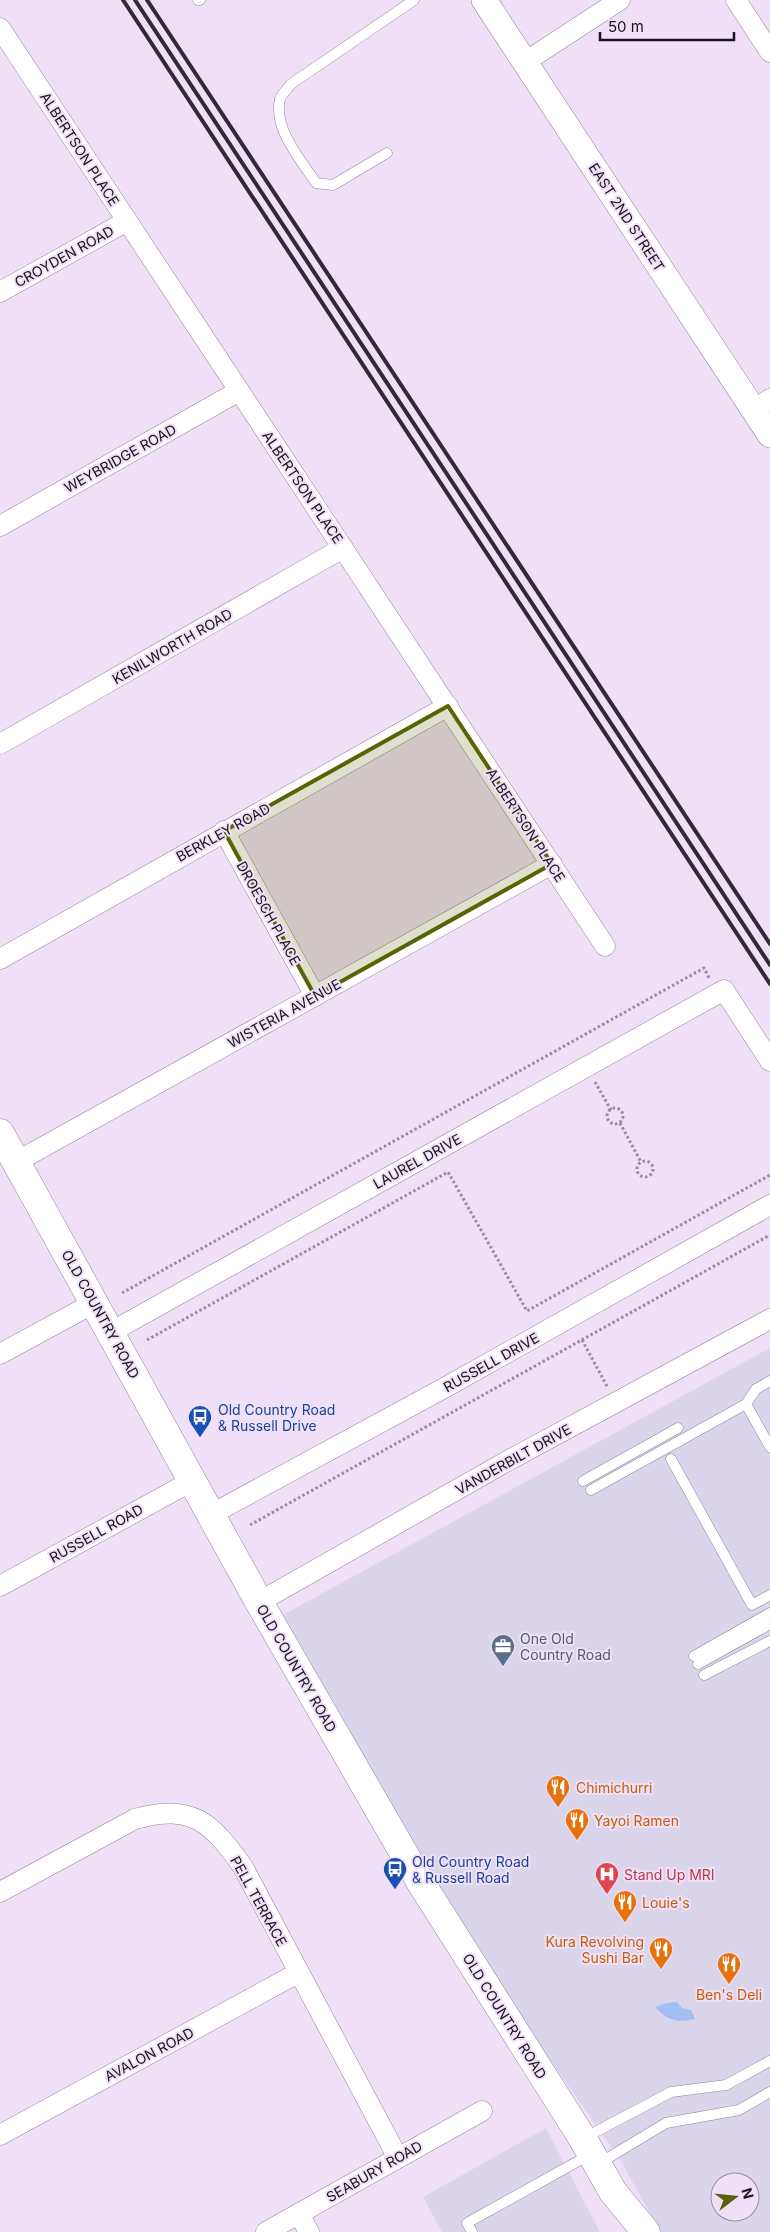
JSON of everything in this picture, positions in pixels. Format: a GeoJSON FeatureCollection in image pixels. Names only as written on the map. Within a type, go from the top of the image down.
{"type":"FeatureCollection","features":[{"type":"Feature","properties":{"kind":"main road","name":"OLD COUNTRY ROAD"},"geometry":{"type":"LineString","coordinates":[[0,1133],[210,1515],[421,1883],[591,2152],[613,2192],[646,2232]]}},
{"type":"Feature","properties":{"kind":"main road","name":"OLD COUNTRY ROAD"},"geometry":{"type":"LineString","coordinates":[[613,2192],[623,2232]]}},
{"type":"Feature","properties":{"kind":"street","name":"EAST 2ND STREET"},"geometry":{"type":"LineString","coordinates":[[484,0],[762,405],[770,435]]}},
{"type":"Feature","properties":{"kind":"street"},"geometry":{"type":"LineString","coordinates":[[525,62],[620,0]]}},
{"type":"Feature","properties":{"kind":"street"},"geometry":{"type":"LineString","coordinates":[[736,0],[770,52]]}},
{"type":"Feature","properties":{"kind":"street","name":"ALBERTSON PLACE"},"geometry":{"type":"LineString","coordinates":[[0,28],[7,53],[127,221],[605,946]]}},
{"type":"Feature","properties":{"kind":"street","name":"CROYDEN ROAD"},"geometry":{"type":"LineString","coordinates":[[0,292],[127,221]]}},
{"type":"Feature","properties":{"kind":"street","name":"WEYBRIDGE ROAD"},"geometry":{"type":"LineString","coordinates":[[0,526],[239,391]]}},
{"type":"Feature","properties":{"kind":"street","name":"KENILWORTH ROAD"},"geometry":{"type":"LineString","coordinates":[[0,744],[343,548]]}},
{"type":"Feature","properties":{"kind":"street","name":"BERKLEY ROAD"},"geometry":{"type":"LineString","coordinates":[[0,959],[448,706]]}},
{"type":"Feature","properties":{"kind":"street","name":"DROESCH PLACE"},"geometry":{"type":"LineString","coordinates":[[224,831],[315,996]]}},
{"type":"Feature","properties":{"kind":"street","name":"WISTERIA AVENUE"},"geometry":{"type":"LineString","coordinates":[[16,1162],[552,864]]}},
{"type":"Feature","properties":{"kind":"street"},"geometry":{"type":"LineString","coordinates":[[721,991],[770,1061]]}},
{"type":"Feature","properties":{"kind":"street","name":"LAUREL DRIVE"},"geometry":{"type":"LineString","coordinates":[[111,1332],[721,991]]}},
{"type":"Feature","properties":{"kind":"street","name":"RUSSELL DRIVE"},"geometry":{"type":"LineString","coordinates":[[210,1515],[446,1387],[770,1205]]}},
{"type":"Feature","properties":{"kind":"street"},"geometry":{"type":"LineString","coordinates":[[0,1354],[94,1303]]}},
{"type":"Feature","properties":{"kind":"street","name":"VANDERBILT DRIVE"},"geometry":{"type":"LineString","coordinates":[[259,1602],[502,1464],[770,1319]]}},
{"type":"Feature","properties":{"kind":"street","name":"RUSSELL ROAD"},"geometry":{"type":"LineString","coordinates":[[0,1586],[192,1481]]}},
{"type":"Feature","properties":{"kind":"street","name":"PELL TERRACE"},"geometry":{"type":"LineString","coordinates":[[0,1892],[135,1819],[157,1813],[177,1813],[200,1820],[226,1842],[243,1866],[298,1973],[398,2158]]}},
{"type":"Feature","properties":{"kind":"street","name":"AVALON ROAD"},"geometry":{"type":"LineString","coordinates":[[0,2135],[298,1973]]}},
{"type":"Feature","properties":{"kind":"street","name":"SEABURY ROAD"},"geometry":{"type":"LineString","coordinates":[[266,2232],[482,2111]]}},
{"type":"Feature","properties":{"kind":"street"},"geometry":{"type":"LineString","coordinates":[[299,2214],[310,2232]]}},
{"type":"Feature","properties":{"kind":"lane"},"geometry":{"type":"LineString","coordinates":[[387,154],[333,185],[316,183],[287,138],[278,116],[280,97],[291,84],[414,0]]}},
{"type":"Feature","properties":{"kind":"lane"},"geometry":{"type":"LineString","coordinates":[[591,1490],[746,1404],[756,1389],[770,1381]]}},
{"type":"Feature","properties":{"kind":"lane"},"geometry":{"type":"LineString","coordinates":[[746,1404],[770,1447]]}},
{"type":"Feature","properties":{"kind":"lane"},"geometry":{"type":"LineString","coordinates":[[584,1481],[678,1428]]}},
{"type":"Feature","properties":{"kind":"lane"},"geometry":{"type":"LineString","coordinates":[[671,1459],[752,1605],[770,1595]]}},
{"type":"Feature","properties":{"kind":"lane"},"geometry":{"type":"LineString","coordinates":[[770,1613],[696,1660],[770,1624]]}},
{"type":"Feature","properties":{"kind":"lane"},"geometry":{"type":"LineString","coordinates":[[704,1675],[770,1641]]}},
{"type":"Feature","properties":{"kind":"lane"},"geometry":{"type":"LineString","coordinates":[[472,2232],[467,2223],[591,2152],[671,2092],[726,2085],[770,2061]]}},
{"type":"Feature","properties":{"kind":"lane"},"geometry":{"type":"LineString","coordinates":[[591,2152],[666,2124],[738,2110],[770,2092]]}},
{"type":"Feature","properties":{"kind":"path"},"geometry":{"type":"LineString","coordinates":[[122,1293],[704,968],[721,991]]}},
{"type":"Feature","properties":{"kind":"path"},"geometry":{"type":"LineString","coordinates":[[584,1068],[600,1088],[611,1110]]}},
{"type":"Feature","properties":{"kind":"path"},"geometry":{"type":"LineString","coordinates":[[618,1109],[622,1112],[623,1118],[620,1123],[614,1124],[609,1121],[607,1116],[611,1110],[618,1109]]}},
{"type":"Feature","properties":{"kind":"path"},"geometry":{"type":"LineString","coordinates":[[620,1123],[641,1162]]}},
{"type":"Feature","properties":{"kind":"path"},"geometry":{"type":"LineString","coordinates":[[646,1161],[652,1166],[653,1171],[650,1176],[643,1177],[639,1174],[637,1169],[641,1162],[646,1161]]}},
{"type":"Feature","properties":{"kind":"path"},"geometry":{"type":"LineString","coordinates":[[147,1340],[448,1172],[527,1310],[770,1175]]}},
{"type":"Feature","properties":{"kind":"path"},"geometry":{"type":"LineString","coordinates":[[250,1525],[770,1235]]}},
{"type":"Feature","properties":{"kind":"path"},"geometry":{"type":"LineString","coordinates":[[582,1340],[608,1388],[623,1398]]}},
{"type":"Feature","properties":{"kind":"highlighted area"},"geometry":{"type":"Polygon","coordinates":[[[448,706],[552,864],[315,996],[224,831],[448,706]]]}},
{"type":"Feature","properties":{"kind":"shaded area"},"geometry":{"type":"Polygon","coordinates":[[[770,1348],[770,2232],[660,2232],[621,2161],[475,1953],[270,1622],[770,1348]]]}},
{"type":"Feature","properties":{"kind":"shaded area"},"geometry":{"type":"Polygon","coordinates":[[[546,2128],[600,2232],[442,2232],[423,2197],[546,2128]]]}},
{"type":"Feature","properties":{"kind":"water"},"geometry":{"type":"Polygon","coordinates":[[[677,2002],[682,2008],[691,2010],[695,2019],[674,2020],[664,2015],[655,2007],[677,2002]]]}},
{"type":"Feature","properties":{"kind":"railway"},"geometry":{"type":"LineString","coordinates":[[123,0],[770,984]]}},
{"type":"Feature","properties":{"kind":"railway"},"geometry":{"type":"LineString","coordinates":[[135,0],[770,965]]}},
{"type":"Feature","properties":{"kind":"railway"},"geometry":{"type":"LineString","coordinates":[[147,0],[770,944]]}},
{"type":"Feature","properties":{"kind":"place","name":"Old Country Road & Russell Drive"},"geometry":{"type":"Point","coordinates":[200,1438]}},
{"type":"Feature","properties":{"kind":"place","name":"One Old Country Road"},"geometry":{"type":"Point","coordinates":[503,1667]}},
{"type":"Feature","properties":{"kind":"place","name":"Chimichurri"},"geometry":{"type":"Point","coordinates":[558,1808]}},
{"type":"Feature","properties":{"kind":"place","name":"Yayoi Ramen"},"geometry":{"type":"Point","coordinates":[577,1841]}},
{"type":"Feature","properties":{"kind":"place","name":"Old Country Road & Russell Road"},"geometry":{"type":"Point","coordinates":[395,1890]}},
{"type":"Feature","properties":{"kind":"place","name":"Stand Up MRI"},"geometry":{"type":"Point","coordinates":[607,1895]}},
{"type":"Feature","properties":{"kind":"place","name":"Louie's"},"geometry":{"type":"Point","coordinates":[625,1923]}},
{"type":"Feature","properties":{"kind":"place","name":"Kura Revolving Sushi Bar"},"geometry":{"type":"Point","coordinates":[661,1970]}},
{"type":"Feature","properties":{"kind":"place","name":"Ben's Deli"},"geometry":{"type":"Point","coordinates":[729,1985]}}]}
